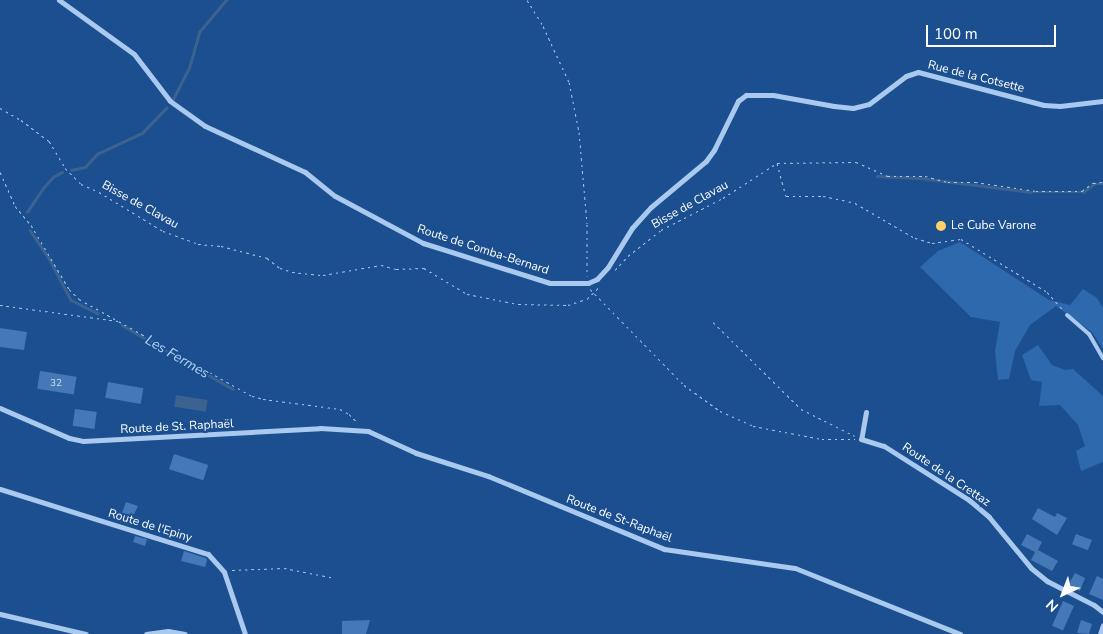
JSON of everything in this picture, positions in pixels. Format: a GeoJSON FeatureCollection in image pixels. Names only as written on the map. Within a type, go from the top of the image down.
{"type":"FeatureCollection","features":[{"type":"Feature","properties":{"kind":"street","name":"Route de Comba-Bernard"},"geometry":{"type":"LineString","coordinates":[[59,0],[134,54],[170,102],[206,126],[305,172],[335,196],[393,228],[423,243],[550,282],[588,283]]}},
{"type":"Feature","properties":{"kind":"street","name":"Rue de la Cotsette"},"geometry":{"type":"LineString","coordinates":[[588,283],[597,278],[608,267],[632,228],[651,207],[706,161],[718,143],[738,101],[746,95],[773,95],[853,108],[869,104],[906,76],[918,72],[1044,105],[1060,106],[1103,101]]}},
{"type":"Feature","properties":{"kind":"street","name":"Route de St. Raphaël"},"geometry":{"type":"LineString","coordinates":[[0,408],[69,438],[83,441],[320,428],[361,429]]}},
{"type":"Feature","properties":{"kind":"street"},"geometry":{"type":"LineString","coordinates":[[861,439],[866,412]]}},
{"type":"Feature","properties":{"kind":"street","name":"Route de St-Raphaël"},"geometry":{"type":"LineString","coordinates":[[361,429],[416,453],[488,476],[664,549],[795,568],[960,634]]}},
{"type":"Feature","properties":{"kind":"street","name":"Route de la Crettaz"},"geometry":{"type":"LineString","coordinates":[[861,439],[884,446],[969,500],[989,516],[1031,568],[1042,577],[1094,604],[1103,612]]}},
{"type":"Feature","properties":{"kind":"street","name":"Route de l'Epiny"},"geometry":{"type":"LineString","coordinates":[[0,489],[208,554],[224,572],[245,634]]}},
{"type":"Feature","properties":{"kind":"street"},"geometry":{"type":"LineString","coordinates":[[0,614],[86,634]]}},
{"type":"Feature","properties":{"kind":"street"},"geometry":{"type":"LineString","coordinates":[[1100,634],[1103,625]]}},
{"type":"Feature","properties":{"kind":"street"},"geometry":{"type":"LineString","coordinates":[[146,634],[168,631],[185,634]]}},
{"type":"Feature","properties":{"kind":"lane"},"geometry":{"type":"LineString","coordinates":[[1067,315],[1089,334],[1103,358]]}},
{"type":"Feature","properties":{"kind":"path"},"geometry":{"type":"LineString","coordinates":[[527,0],[543,26],[569,82],[579,132],[587,224],[588,283],[592,293],[684,385],[720,411],[753,426],[822,439],[861,439]]}},
{"type":"Feature","properties":{"kind":"path","name":"Bisse de Clavau"},"geometry":{"type":"LineString","coordinates":[[0,108],[49,140],[65,168],[82,184],[99,192],[163,231],[193,243],[221,246],[267,258],[280,268],[292,272],[314,275],[381,265],[400,269],[424,268],[467,294],[510,303],[568,305],[587,299],[604,282]]}},
{"type":"Feature","properties":{"kind":"path"},"geometry":{"type":"LineString","coordinates":[[1067,315],[1047,292],[961,239],[932,243],[915,238],[855,203],[823,196],[786,196],[777,163],[856,162],[887,176],[925,176],[948,182],[975,182],[1036,191],[1082,191],[1093,183],[1103,182]]}},
{"type":"Feature","properties":{"kind":"path","name":"Bisse de Clavau"},"geometry":{"type":"LineString","coordinates":[[612,274],[628,256],[661,230],[723,198],[777,163]]}},
{"type":"Feature","properties":{"kind":"path"},"geometry":{"type":"LineString","coordinates":[[0,172],[9,198],[36,232],[69,289],[79,298],[252,396],[340,409],[354,417],[361,429]]}},
{"type":"Feature","properties":{"kind":"path"},"geometry":{"type":"LineString","coordinates":[[0,305],[119,321]]}},
{"type":"Feature","properties":{"kind":"path"},"geometry":{"type":"LineString","coordinates":[[713,322],[801,409],[861,439]]}},
{"type":"Feature","properties":{"kind":"path"},"geometry":{"type":"LineString","coordinates":[[224,572],[272,567],[304,571],[334,578]]}},
{"type":"Feature","properties":{"kind":"shaded area"},"geometry":{"type":"Polygon","coordinates":[[[960,242],[1049,300],[1070,305],[1083,289],[1097,298],[1103,308],[1103,349],[1092,332],[1056,306],[1030,325],[1015,351],[1009,379],[998,380],[995,351],[1000,322],[971,317],[920,267],[938,251],[960,242]]]}},
{"type":"Feature","properties":{"kind":"shaded area"},"geometry":{"type":"Polygon","coordinates":[[[1038,345],[1052,365],[1065,370],[1073,369],[1103,396],[1103,462],[1081,471],[1076,451],[1085,446],[1078,425],[1060,405],[1039,406],[1042,382],[1031,380],[1022,355],[1038,345]]]}},
{"type":"Feature","properties":{"kind":"shaded area"},"geometry":{"type":"Polygon","coordinates":[[[176,395],[208,400],[206,412],[174,407],[176,395]]]}},
{"type":"Feature","properties":{"kind":"building"},"geometry":{"type":"Polygon","coordinates":[[[0,328],[27,332],[24,350],[0,347],[0,328]]]}},
{"type":"Feature","properties":{"kind":"building"},"geometry":{"type":"Polygon","coordinates":[[[40,371],[77,377],[74,395],[37,389],[40,371]]]}},
{"type":"Feature","properties":{"kind":"building"},"geometry":{"type":"Polygon","coordinates":[[[108,382],[143,388],[141,404],[105,398],[108,382]]]}},
{"type":"Feature","properties":{"kind":"building"},"geometry":{"type":"Polygon","coordinates":[[[75,409],[97,412],[94,429],[73,426],[75,409]]]}},
{"type":"Feature","properties":{"kind":"building"},"geometry":{"type":"Polygon","coordinates":[[[174,454],[208,465],[203,480],[169,469],[174,454]]]}},
{"type":"Feature","properties":{"kind":"building"},"geometry":{"type":"Polygon","coordinates":[[[126,502],[138,506],[129,525],[119,521],[126,502]]]}},
{"type":"Feature","properties":{"kind":"building"},"geometry":{"type":"Polygon","coordinates":[[[1038,508],[1055,517],[1057,513],[1067,518],[1057,535],[1032,519],[1038,508]]]}},
{"type":"Feature","properties":{"kind":"building"},"geometry":{"type":"Polygon","coordinates":[[[1027,534],[1042,542],[1038,550],[1058,561],[1052,571],[1031,560],[1035,552],[1021,545],[1027,534]]]}},
{"type":"Feature","properties":{"kind":"building"},"geometry":{"type":"Polygon","coordinates":[[[1076,534],[1092,540],[1088,550],[1072,544],[1076,534]]]}},
{"type":"Feature","properties":{"kind":"building"},"geometry":{"type":"Polygon","coordinates":[[[135,536],[147,539],[145,546],[133,542],[135,536]]]}},
{"type":"Feature","properties":{"kind":"building"},"geometry":{"type":"Polygon","coordinates":[[[184,551],[206,558],[205,567],[181,561],[184,551]]]}},
{"type":"Feature","properties":{"kind":"building"},"geometry":{"type":"Polygon","coordinates":[[[1075,573],[1085,578],[1080,591],[1068,585],[1075,573]]]}},
{"type":"Feature","properties":{"kind":"building"},"geometry":{"type":"Polygon","coordinates":[[[1097,576],[1103,579],[1103,600],[1089,594],[1097,576]]]}},
{"type":"Feature","properties":{"kind":"building"},"geometry":{"type":"Polygon","coordinates":[[[1063,601],[1074,606],[1063,631],[1052,626],[1063,601]]]}},
{"type":"Feature","properties":{"kind":"building"},"geometry":{"type":"Polygon","coordinates":[[[370,620],[366,634],[342,634],[342,621],[370,620]]]}},
{"type":"Feature","properties":{"kind":"building"},"geometry":{"type":"Polygon","coordinates":[[[1081,620],[1092,624],[1089,634],[1077,633],[1081,620]]]}},
{"type":"Feature","properties":{"kind":"waterway","name":"Les Fermes"},"geometry":{"type":"LineString","coordinates":[[172,101],[189,68],[199,32],[226,0]]}},
{"type":"Feature","properties":{"kind":"waterway","name":"Les Fermes"},"geometry":{"type":"LineString","coordinates":[[71,170],[85,167],[97,154],[142,133],[166,108]]}},
{"type":"Feature","properties":{"kind":"waterway","name":"Les Fermes"},"geometry":{"type":"LineString","coordinates":[[27,212],[43,188],[53,177],[62,172]]}},
{"type":"Feature","properties":{"kind":"waterway"},"geometry":{"type":"LineString","coordinates":[[877,176],[920,178],[1031,192],[1083,192],[1094,184],[1103,184]]}},
{"type":"Feature","properties":{"kind":"waterway","name":"Les Fermes"},"geometry":{"type":"LineString","coordinates":[[30,230],[50,260],[71,300],[98,313]]}},
{"type":"Feature","properties":{"kind":"waterway","name":"Les Fermes"},"geometry":{"type":"LineString","coordinates":[[122,325],[233,389]]}},
{"type":"Feature","properties":{"kind":"place","name":"Le Cube Varone"},"geometry":{"type":"Point","coordinates":[941,226]}}]}
